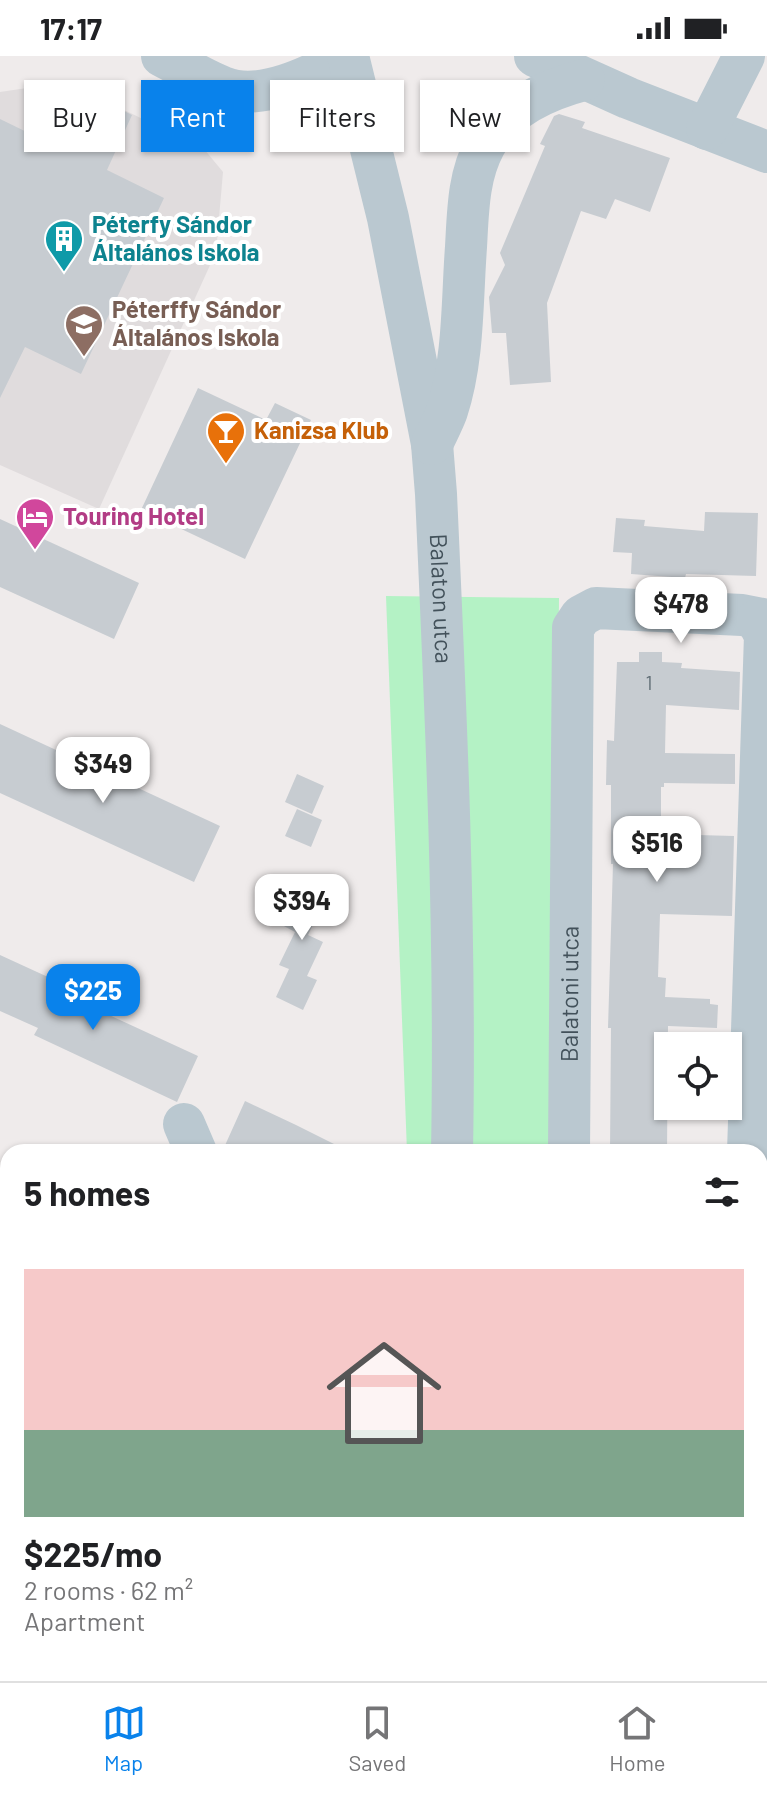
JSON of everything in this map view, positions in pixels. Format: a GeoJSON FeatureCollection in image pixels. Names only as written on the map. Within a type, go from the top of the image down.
{"type":"FeatureCollection","features":[{"type":"Feature","properties":{"kind":"street"},"geometry":{"type":"LineString","coordinates":[[162,56],[226,89],[255,92],[307,78],[348,57]]}},
{"type":"Feature","properties":{"kind":"street"},"geometry":{"type":"LineString","coordinates":[[535,56],[584,80],[767,152]]}},
{"type":"Feature","properties":{"kind":"street"},"geometry":{"type":"LineString","coordinates":[[707,129],[744,56]]}},
{"type":"Feature","properties":{"kind":"street","name":"Balaton utca"},"geometry":{"type":"LineString","coordinates":[[348,57],[388,218],[432,444],[450,814],[455,1006],[452,1144]]}},
{"type":"Feature","properties":{"kind":"street"},"geometry":{"type":"LineString","coordinates":[[432,444],[447,413],[452,392],[470,195],[478,162],[497,128],[532,99],[557,87],[584,80]]}},
{"type":"Feature","properties":{"kind":"street","name":"Balatoni utca"},"geometry":{"type":"LineString","coordinates":[[569,1144],[573,628],[581,616],[596,608],[742,615],[762,620]]}},
{"type":"Feature","properties":{"kind":"street"},"geometry":{"type":"LineString","coordinates":[[748,1144],[765,635],[762,620]]}},
{"type":"Feature","properties":{"kind":"shaded area","name":"Péterffy Sándor Általános Iskola"},"geometry":{"type":"Polygon","coordinates":[[[24,88],[24,152],[125,152],[125,110],[141,118],[141,152],[206,152],[223,172],[216,252],[99,509],[0,465],[0,92],[24,88]]]}},
{"type":"Feature","properties":{"kind":"green space"},"geometry":{"type":"Polygon","coordinates":[[[386,596],[559,598],[554,1144],[407,1144],[386,596]]]}},
{"type":"Feature","properties":{"kind":"building","name":"Péterfy Sándor Általános Iskola"},"geometry":{"type":"Polygon","coordinates":[[[125,111],[132,115],[125,130],[125,111]]]}},
{"type":"Feature","properties":{"kind":"building"},"geometry":{"type":"Polygon","coordinates":[[[559,114],[585,122],[582,128],[670,158],[650,212],[615,199],[606,219],[581,211],[547,303],[551,382],[510,385],[506,333],[492,333],[489,297],[505,265],[500,253],[545,146],[540,144],[554,116],[559,114]]]}},
{"type":"Feature","properties":{"kind":"building","name":"Péterfy Sándor Általános Iskola"},"geometry":{"type":"Polygon","coordinates":[[[0,119],[24,131],[24,152],[115,152],[107,170],[164,198],[81,374],[25,347],[0,398],[0,119]]]}},
{"type":"Feature","properties":{"kind":"building","name":"Kanizsa Klub"},"geometry":{"type":"Polygon","coordinates":[[[198,388],[266,420],[275,403],[311,420],[245,559],[141,510],[198,388]]]}},
{"type":"Feature","properties":{"kind":"building"},"geometry":{"type":"Polygon","coordinates":[[[705,512],[758,513],[756,576],[686,574],[685,578],[631,574],[632,553],[613,552],[616,518],[645,520],[644,526],[704,531],[705,512]]]}},
{"type":"Feature","properties":{"kind":"building","name":"Touring Hotel"},"geometry":{"type":"Polygon","coordinates":[[[0,519],[139,583],[114,639],[0,587],[0,519]]]}},
{"type":"Feature","properties":{"kind":"building"},"geometry":{"type":"Polygon","coordinates":[[[639,652],[662,652],[662,662],[682,663],[681,668],[740,672],[739,710],[666,705],[665,753],[735,754],[735,784],[664,783],[661,787],[661,834],[734,836],[732,916],[660,914],[658,977],[666,978],[665,997],[710,999],[710,1004],[718,1005],[717,1028],[668,1026],[668,1032],[654,1032],[654,1120],[667,1120],[667,1144],[610,1144],[611,1028],[608,1028],[613,864],[611,785],[606,785],[607,740],[614,741],[617,662],[639,662],[639,652]]]}},
{"type":"Feature","properties":{"kind":"building"},"geometry":{"type":"Polygon","coordinates":[[[0,724],[220,826],[194,882],[0,793],[0,724]]]}},
{"type":"Feature","properties":{"kind":"building"},"geometry":{"type":"Polygon","coordinates":[[[297,774],[324,786],[312,814],[285,802],[297,774]]]}},
{"type":"Feature","properties":{"kind":"building"},"geometry":{"type":"Polygon","coordinates":[[[297,809],[322,820],[311,847],[285,836],[297,809]]]}},
{"type":"Feature","properties":{"kind":"building"},"geometry":{"type":"Polygon","coordinates":[[[306,874],[331,886],[308,935],[323,942],[307,976],[317,980],[303,1010],[276,997],[289,969],[279,965],[295,932],[282,925],[306,874]]]}},
{"type":"Feature","properties":{"kind":"building"},"geometry":{"type":"Polygon","coordinates":[[[0,955],[61,983],[57,991],[198,1056],[177,1102],[34,1035],[38,1028],[0,1011],[0,955]]]}},
{"type":"Feature","properties":{"kind":"building"},"geometry":{"type":"Polygon","coordinates":[[[245,1101],[334,1144],[226,1144],[245,1101]]]}},
{"type":"Feature","properties":{"kind":"place","name":"Péterfy Sándor Általános Iskola"},"geometry":{"type":"Point","coordinates":[64,273]}},
{"type":"Feature","properties":{"kind":"place","name":"Péterffy Sándor Általános Iskola"},"geometry":{"type":"Point","coordinates":[84,358]}},
{"type":"Feature","properties":{"kind":"place","name":"Kanizsa Klub"},"geometry":{"type":"Point","coordinates":[226,465]}},
{"type":"Feature","properties":{"kind":"place","name":"Touring Hotel"},"geometry":{"type":"Point","coordinates":[35,551]}}]}
